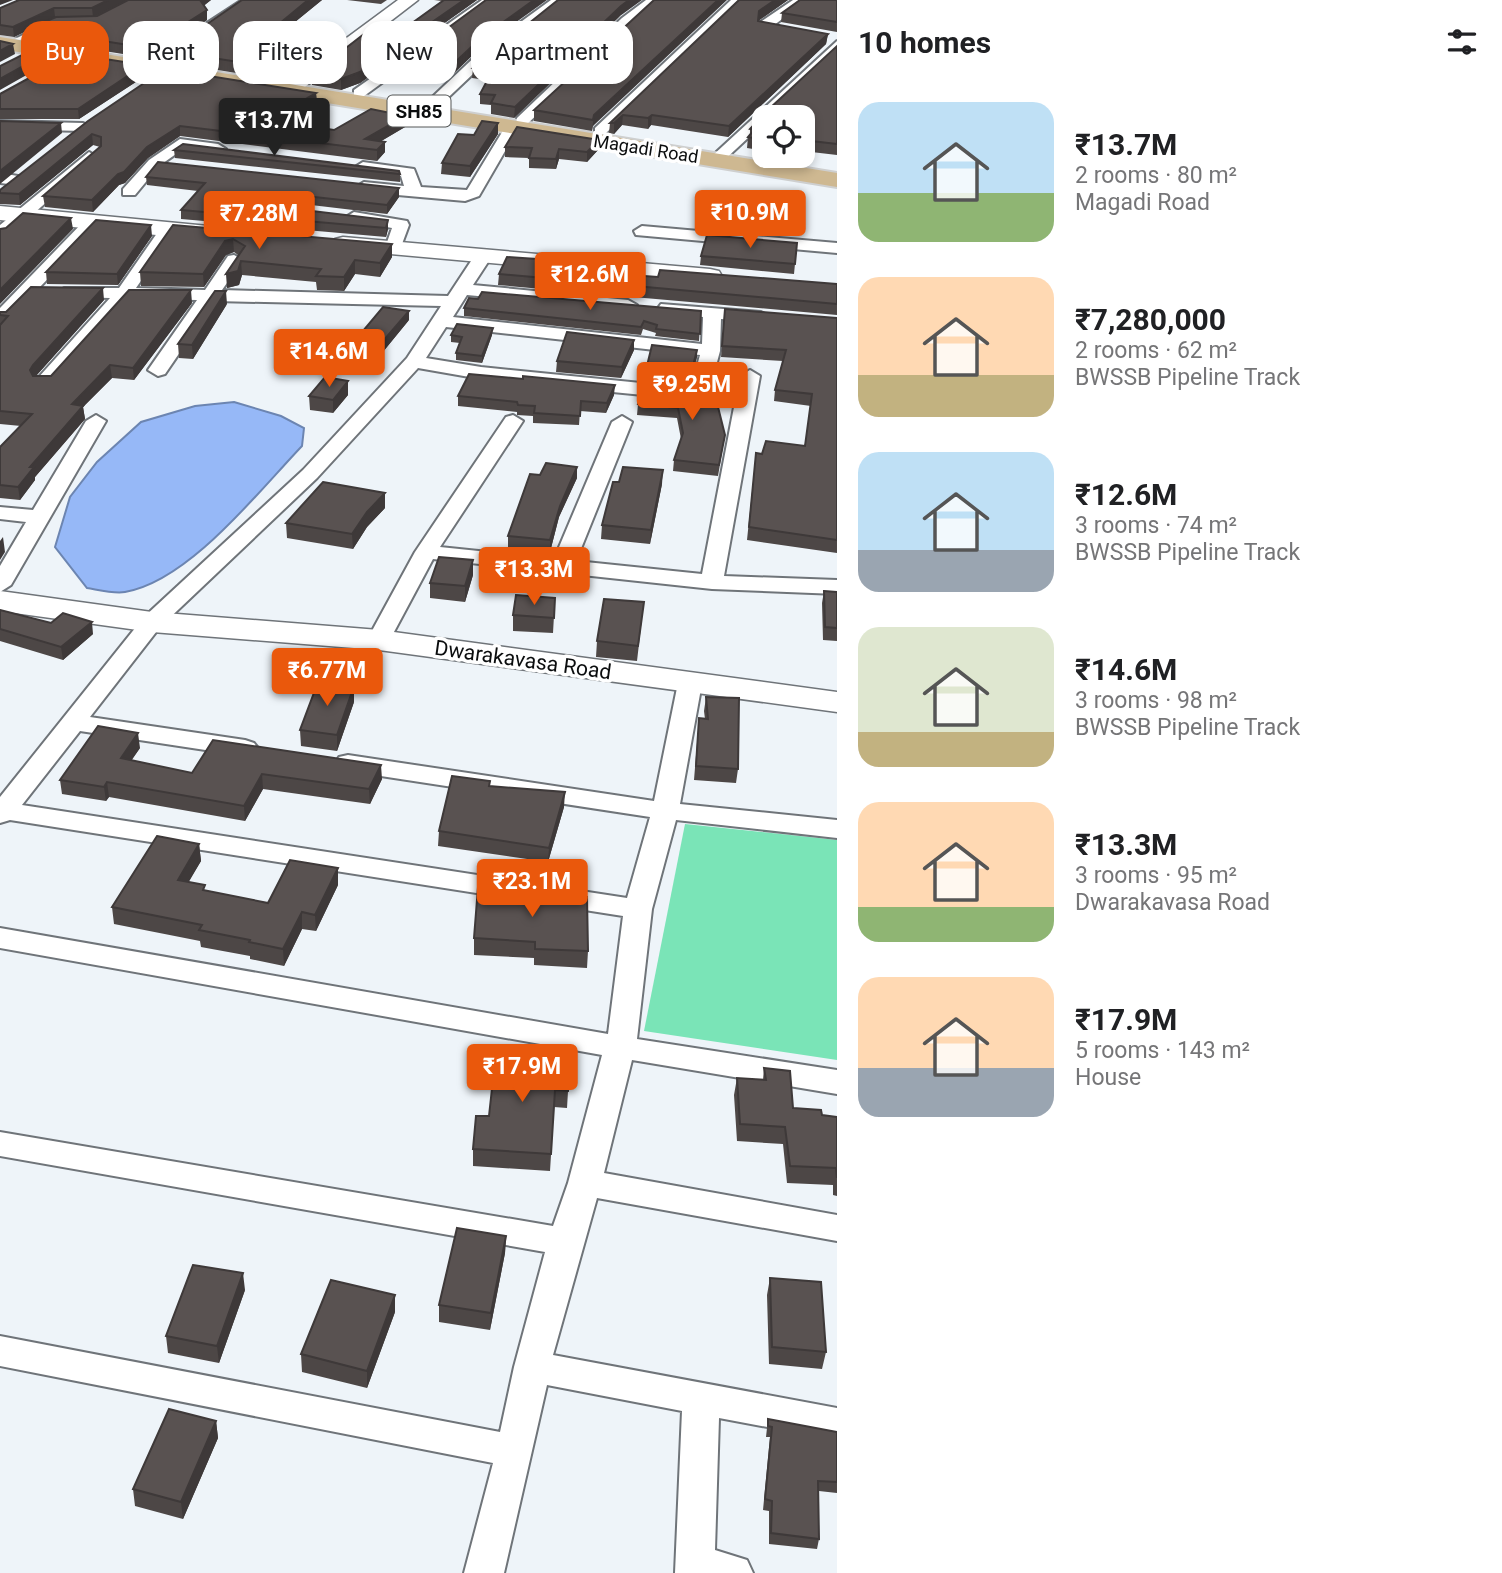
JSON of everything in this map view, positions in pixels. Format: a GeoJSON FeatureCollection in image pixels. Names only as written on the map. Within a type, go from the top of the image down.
{"type":"FeatureCollection","features":[{"type":"Feature","properties":{"kind":"main road","name":"Magadi Road"},"geometry":{"type":"LineString","coordinates":[[9,44],[123,60]]}},
{"type":"Feature","properties":{"kind":"main road","name":"Magadi Road"},"geometry":{"type":"LineString","coordinates":[[219,74],[720,157],[837,171]]}},
{"type":"Feature","properties":{"kind":"main road","name":"Magadi Road"},"geometry":{"type":"LineString","coordinates":[[293,86],[359,93],[517,124],[600,131],[837,180]]}},
{"type":"Feature","properties":{"kind":"street"},"geometry":{"type":"LineString","coordinates":[[293,86],[409,0]]}},
{"type":"Feature","properties":{"kind":"street"},"geometry":{"type":"LineString","coordinates":[[359,93],[490,0]]}},
{"type":"Feature","properties":{"kind":"street"},"geometry":{"type":"LineString","coordinates":[[431,106],[487,53],[559,0]]}},
{"type":"Feature","properties":{"kind":"street"},"geometry":{"type":"LineString","coordinates":[[349,185],[465,196],[473,193],[517,124],[627,21],[654,0]]}},
{"type":"Feature","properties":{"kind":"street"},"geometry":{"type":"LineString","coordinates":[[600,131],[737,0]]}},
{"type":"Feature","properties":{"kind":"street"},"geometry":{"type":"LineString","coordinates":[[790,30],[764,26],[801,0]]}},
{"type":"Feature","properties":{"kind":"street"},"geometry":{"type":"LineString","coordinates":[[226,1],[248,2]]}},
{"type":"Feature","properties":{"kind":"street"},"geometry":{"type":"LineString","coordinates":[[219,23],[248,2]]}},
{"type":"Feature","properties":{"kind":"street"},"geometry":{"type":"LineString","coordinates":[[720,157],[833,40]]}},
{"type":"Feature","properties":{"kind":"street"},"geometry":{"type":"LineString","coordinates":[[0,125],[88,123]]}},
{"type":"Feature","properties":{"kind":"street"},"geometry":{"type":"LineString","coordinates":[[64,142],[88,123]]}},
{"type":"Feature","properties":{"kind":"street"},"geometry":{"type":"LineString","coordinates":[[129,192],[154,163],[180,144],[232,150]]}},
{"type":"Feature","properties":{"kind":"street"},"geometry":{"type":"LineString","coordinates":[[0,234],[10,214],[95,152]]}},
{"type":"Feature","properties":{"kind":"street"},"geometry":{"type":"LineString","coordinates":[[154,163],[180,166]]}},
{"type":"Feature","properties":{"kind":"street"},"geometry":{"type":"LineString","coordinates":[[352,166],[408,172],[414,192]]}},
{"type":"Feature","properties":{"kind":"street"},"geometry":{"type":"LineString","coordinates":[[0,178],[22,176]]}},
{"type":"Feature","properties":{"kind":"street"},"geometry":{"type":"LineString","coordinates":[[0,195],[22,176]]}},
{"type":"Feature","properties":{"kind":"street"},"geometry":{"type":"LineString","coordinates":[[10,214],[247,236]]}},
{"type":"Feature","properties":{"kind":"street"},"geometry":{"type":"LineString","coordinates":[[334,215],[401,225],[393,248]]}},
{"type":"Feature","properties":{"kind":"street"},"geometry":{"type":"LineString","coordinates":[[0,318],[92,223]]}},
{"type":"Feature","properties":{"kind":"street"},"geometry":{"type":"LineString","coordinates":[[44,383],[124,293],[168,230]]}},
{"type":"Feature","properties":{"kind":"street"},"geometry":{"type":"LineString","coordinates":[[642,231],[837,248]]}},
{"type":"Feature","properties":{"kind":"street"},"geometry":{"type":"LineString","coordinates":[[314,241],[728,278]]}},
{"type":"Feature","properties":{"kind":"street"},"geometry":{"type":"LineString","coordinates":[[483,257],[414,362],[310,474],[152,622],[2,813],[638,909]]}},
{"type":"Feature","properties":{"kind":"street"},"geometry":{"type":"LineString","coordinates":[[158,370],[213,295],[234,260]]}},
{"type":"Feature","properties":{"kind":"street"},"geometry":{"type":"LineString","coordinates":[[308,298],[317,277]]}},
{"type":"Feature","properties":{"kind":"street"},"geometry":{"type":"LineString","coordinates":[[29,291],[308,298],[458,295],[776,318]]}},
{"type":"Feature","properties":{"kind":"street"},"geometry":{"type":"LineString","coordinates":[[414,362],[481,373],[687,394],[699,392],[711,351],[712,313]]}},
{"type":"Feature","properties":{"kind":"street"},"geometry":{"type":"LineString","coordinates":[[442,321],[711,351]]}},
{"type":"Feature","properties":{"kind":"street"},"geometry":{"type":"LineString","coordinates":[[712,582],[750,376]]}},
{"type":"Feature","properties":{"kind":"street"},"geometry":{"type":"LineString","coordinates":[[0,585],[96,421]]}},
{"type":"Feature","properties":{"kind":"street"},"geometry":{"type":"LineString","coordinates":[[379,640],[426,552],[513,421]]}},
{"type":"Feature","properties":{"kind":"street"},"geometry":{"type":"LineString","coordinates":[[562,567],[622,422]]}},
{"type":"Feature","properties":{"kind":"street"},"geometry":{"type":"LineString","coordinates":[[0,513],[41,517]]}},
{"type":"Feature","properties":{"kind":"street"},"geometry":{"type":"LineString","coordinates":[[426,552],[712,582],[837,584]]}},
{"type":"Feature","properties":{"kind":"street","name":"Dwarakavasa Road"},"geometry":{"type":"LineString","coordinates":[[0,601],[152,622],[379,640],[837,702]]}},
{"type":"Feature","properties":{"kind":"street"},"geometry":{"type":"LineString","coordinates":[[484,1573],[515,1451],[532,1367],[565,1242],[585,1183],[620,1047],[638,909],[665,811],[690,683]]}},
{"type":"Feature","properties":{"kind":"street"},"geometry":{"type":"LineString","coordinates":[[73,722],[266,751]]}},
{"type":"Feature","properties":{"kind":"street"},"geometry":{"type":"LineString","coordinates":[[321,759],[665,811],[837,829]]}},
{"type":"Feature","properties":{"kind":"street"},"geometry":{"type":"LineString","coordinates":[[0,938],[620,1047],[837,1082]]}},
{"type":"Feature","properties":{"kind":"street"},"geometry":{"type":"LineString","coordinates":[[0,1143],[565,1242]]}},
{"type":"Feature","properties":{"kind":"street"},"geometry":{"type":"LineString","coordinates":[[585,1183],[837,1228]]}},
{"type":"Feature","properties":{"kind":"street"},"geometry":{"type":"LineString","coordinates":[[0,1351],[515,1451]]}},
{"type":"Feature","properties":{"kind":"street"},"geometry":{"type":"LineString","coordinates":[[532,1367],[837,1424]]}},
{"type":"Feature","properties":{"kind":"street"},"geometry":{"type":"LineString","coordinates":[[701,1398],[696,1568],[733,1573]]}},
{"type":"Feature","properties":{"kind":"green space"},"geometry":{"type":"Polygon","coordinates":[[[685,824],[837,840],[837,1060],[644,1031],[685,824]]]}},
{"type":"Feature","properties":{"kind":"water"},"geometry":{"type":"Polygon","coordinates":[[[234,402],[281,416],[304,428],[302,446],[244,510],[198,553],[173,571],[149,584],[125,592],[87,588],[55,547],[70,497],[97,462],[141,422],[195,406],[234,402]]]}},
{"type":"Feature","properties":{"kind":"building"},"geometry":{"type":"Polygon","coordinates":[[[19,0],[108,0],[92,8],[54,8],[13,27],[0,25],[0,8],[19,0]]]}},
{"type":"Feature","properties":{"kind":"building"},"geometry":{"type":"Polygon","coordinates":[[[128,0],[200,0],[207,10],[190,21],[123,21],[123,44],[109,42],[109,21],[47,21],[56,17],[97,16],[128,0]]]}},
{"type":"Feature","properties":{"kind":"building"},"geometry":{"type":"Polygon","coordinates":[[[242,0],[308,0],[283,21],[233,21],[233,61],[219,59],[219,21],[212,21],[242,0]]]}},
{"type":"Feature","properties":{"kind":"building"},"geometry":{"type":"Polygon","coordinates":[[[444,0],[464,0],[434,21],[415,21],[444,0]]]}},
{"type":"Feature","properties":{"kind":"building"},"geometry":{"type":"Polygon","coordinates":[[[486,0],[534,0],[505,21],[471,21],[471,47],[457,60],[457,21],[486,0]]]}},
{"type":"Feature","properties":{"kind":"building"},"geometry":{"type":"Polygon","coordinates":[[[558,0],[629,0],[605,21],[532,21],[558,0]]]}},
{"type":"Feature","properties":{"kind":"building"},"geometry":{"type":"Polygon","coordinates":[[[654,0],[718,0],[633,79],[631,21],[654,0]]]}},
{"type":"Feature","properties":{"kind":"building"},"geometry":{"type":"Polygon","coordinates":[[[739,0],[775,0],[759,11],[758,21],[828,34],[729,126],[652,115],[648,118],[623,115],[610,123],[739,0]]]}},
{"type":"Feature","properties":{"kind":"building"},"geometry":{"type":"Polygon","coordinates":[[[800,0],[837,0],[837,22],[782,13],[800,0]]]}},
{"type":"Feature","properties":{"kind":"building"},"geometry":{"type":"Polygon","coordinates":[[[361,36],[361,71],[347,77],[347,47],[361,36]]]}},
{"type":"Feature","properties":{"kind":"building"},"geometry":{"type":"Polygon","coordinates":[[[0,41],[13,44],[0,51],[0,41]]]}},
{"type":"Feature","properties":{"kind":"building"},"geometry":{"type":"Polygon","coordinates":[[[837,46],[837,144],[815,141],[815,105],[773,105],[837,46]]]}},
{"type":"Feature","properties":{"kind":"building"},"geometry":{"type":"Polygon","coordinates":[[[21,56],[21,67],[0,79],[0,66],[21,56]]]}},
{"type":"Feature","properties":{"kind":"building"},"geometry":{"type":"Polygon","coordinates":[[[109,60],[123,62],[123,79],[78,109],[0,109],[0,94],[21,82],[109,84],[109,60]]]}},
{"type":"Feature","properties":{"kind":"building"},"geometry":{"type":"Polygon","coordinates":[[[219,78],[233,80],[233,84],[259,84],[316,93],[269,120],[334,130],[371,109],[405,116],[365,139],[385,142],[377,150],[180,126],[147,147],[92,200],[43,196],[101,146],[101,137],[92,134],[19,194],[0,193],[0,190],[88,121],[143,84],[219,84],[219,78]]]}},
{"type":"Feature","properties":{"kind":"building"},"geometry":{"type":"Polygon","coordinates":[[[485,84],[539,84],[515,107],[491,103],[495,95],[480,94],[485,84]]]}},
{"type":"Feature","properties":{"kind":"building"},"geometry":{"type":"Polygon","coordinates":[[[562,84],[627,84],[594,115],[593,120],[534,110],[562,84]]]}},
{"type":"Feature","properties":{"kind":"building"},"geometry":{"type":"Polygon","coordinates":[[[0,121],[61,123],[0,171],[0,121]]]}},
{"type":"Feature","properties":{"kind":"building"},"geometry":{"type":"Polygon","coordinates":[[[482,121],[498,123],[470,166],[442,163],[458,134],[474,135],[482,121]]]}},
{"type":"Feature","properties":{"kind":"building"},"geometry":{"type":"Polygon","coordinates":[[[517,127],[599,140],[587,152],[559,149],[556,159],[529,158],[532,148],[505,147],[517,127]]]}},
{"type":"Feature","properties":{"kind":"building"},"geometry":{"type":"Polygon","coordinates":[[[183,144],[399,171],[400,174],[174,150],[183,144]]]}},
{"type":"Feature","properties":{"kind":"building"},"geometry":{"type":"Polygon","coordinates":[[[158,162],[399,188],[387,205],[269,192],[260,196],[262,205],[388,220],[386,228],[181,210],[205,183],[146,177],[158,162]]]}},
{"type":"Feature","properties":{"kind":"building"},"geometry":{"type":"Polygon","coordinates":[[[23,213],[71,218],[0,290],[0,229],[6,228],[23,213]]]}},
{"type":"Feature","properties":{"kind":"building"},"geometry":{"type":"Polygon","coordinates":[[[96,220],[151,225],[117,274],[46,272],[96,220]]]}},
{"type":"Feature","properties":{"kind":"building"},"geometry":{"type":"Polygon","coordinates":[[[173,225],[392,244],[380,263],[355,260],[344,277],[316,276],[321,269],[241,261],[238,271],[226,274],[245,246],[233,239],[225,241],[203,274],[140,272],[173,225]]]}},
{"type":"Feature","properties":{"kind":"building"},"geometry":{"type":"Polygon","coordinates":[[[707,235],[797,243],[795,264],[701,256],[707,235]]]}},
{"type":"Feature","properties":{"kind":"building"},"geometry":{"type":"Polygon","coordinates":[[[507,257],[550,260],[544,269],[658,277],[660,270],[837,284],[837,304],[499,274],[507,257]]]}},
{"type":"Feature","properties":{"kind":"building"},"geometry":{"type":"Polygon","coordinates":[[[31,287],[103,288],[33,365],[30,370],[33,376],[51,376],[129,290],[191,290],[133,368],[110,365],[72,404],[83,406],[30,467],[34,467],[18,487],[0,485],[0,447],[32,414],[0,411],[0,325],[8,316],[0,315],[0,312],[6,312],[31,287]]]}},
{"type":"Feature","properties":{"kind":"building"},"geometry":{"type":"Polygon","coordinates":[[[215,291],[226,291],[192,345],[178,344],[215,291]]]}},
{"type":"Feature","properties":{"kind":"building"},"geometry":{"type":"Polygon","coordinates":[[[482,292],[701,311],[700,334],[656,329],[657,325],[644,321],[641,327],[464,308],[469,298],[478,299],[482,292]]]}},
{"type":"Feature","properties":{"kind":"building"},"geometry":{"type":"Polygon","coordinates":[[[383,307],[409,311],[372,354],[347,350],[383,307]]]}},
{"type":"Feature","properties":{"kind":"building"},"geometry":{"type":"Polygon","coordinates":[[[725,309],[837,318],[837,540],[749,527],[756,453],[762,454],[766,441],[805,446],[812,394],[775,390],[786,350],[722,346],[725,309]]]}},
{"type":"Feature","properties":{"kind":"building"},"geometry":{"type":"Polygon","coordinates":[[[457,324],[493,328],[482,356],[456,353],[462,337],[451,335],[457,324]]]}},
{"type":"Feature","properties":{"kind":"building"},"geometry":{"type":"Polygon","coordinates":[[[567,332],[634,340],[622,367],[557,361],[567,332]]]}},
{"type":"Feature","properties":{"kind":"building"},"geometry":{"type":"Polygon","coordinates":[[[652,345],[697,350],[690,378],[645,374],[652,345]]]}},
{"type":"Feature","properties":{"kind":"building"},"geometry":{"type":"Polygon","coordinates":[[[469,374],[615,385],[607,403],[581,401],[580,416],[534,413],[535,406],[458,396],[469,374]]]}},
{"type":"Feature","properties":{"kind":"building"},"geometry":{"type":"Polygon","coordinates":[[[325,377],[348,381],[333,400],[309,396],[325,377]]]}},
{"type":"Feature","properties":{"kind":"building"},"geometry":{"type":"Polygon","coordinates":[[[642,387],[714,391],[725,435],[719,465],[674,460],[683,433],[678,408],[638,404],[642,387]]]}},
{"type":"Feature","properties":{"kind":"building"},"geometry":{"type":"Polygon","coordinates":[[[546,463],[577,467],[560,506],[550,540],[508,536],[530,474],[540,475],[546,463]]]}},
{"type":"Feature","properties":{"kind":"building"},"geometry":{"type":"Polygon","coordinates":[[[623,467],[663,470],[651,530],[602,525],[613,482],[619,482],[623,467]]]}},
{"type":"Feature","properties":{"kind":"building"},"geometry":{"type":"Polygon","coordinates":[[[323,482],[385,493],[367,512],[352,534],[286,523],[323,482]]]}},
{"type":"Feature","properties":{"kind":"building"},"geometry":{"type":"Polygon","coordinates":[[[439,557],[473,560],[465,586],[430,583],[439,557]]]}},
{"type":"Feature","properties":{"kind":"building"},"geometry":{"type":"Polygon","coordinates":[[[824,591],[837,592],[837,628],[825,627],[824,591]]]}},
{"type":"Feature","properties":{"kind":"building"},"geometry":{"type":"Polygon","coordinates":[[[516,595],[555,598],[554,618],[513,615],[516,595]]]}},
{"type":"Feature","properties":{"kind":"building"},"geometry":{"type":"Polygon","coordinates":[[[604,599],[644,602],[638,646],[597,641],[604,599]]]}},
{"type":"Feature","properties":{"kind":"building"},"geometry":{"type":"Polygon","coordinates":[[[0,610],[51,623],[63,613],[92,622],[61,647],[0,629],[0,610]]]}},
{"type":"Feature","properties":{"kind":"building"},"geometry":{"type":"Polygon","coordinates":[[[318,682],[354,686],[337,735],[300,730],[318,682]]]}},
{"type":"Feature","properties":{"kind":"building"},"geometry":{"type":"Polygon","coordinates":[[[706,697],[739,698],[738,769],[696,766],[699,718],[708,719],[706,697]]]}},
{"type":"Feature","properties":{"kind":"building"},"geometry":{"type":"Polygon","coordinates":[[[98,726],[138,733],[121,758],[192,773],[213,740],[381,765],[369,789],[262,774],[244,806],[107,782],[104,787],[60,780],[98,726]]]}},
{"type":"Feature","properties":{"kind":"building"},"geometry":{"type":"Polygon","coordinates":[[[452,776],[490,781],[489,786],[565,792],[549,848],[439,831],[452,776]]]}},
{"type":"Feature","properties":{"kind":"building"},"geometry":{"type":"Polygon","coordinates":[[[157,836],[199,844],[178,880],[205,885],[203,890],[268,903],[290,860],[338,868],[315,915],[302,912],[283,949],[199,930],[202,925],[112,907],[157,836]]]}},
{"type":"Feature","properties":{"kind":"building"},"geometry":{"type":"Polygon","coordinates":[[[478,887],[587,897],[588,951],[535,949],[535,942],[474,938],[478,887]]]}},
{"type":"Feature","properties":{"kind":"building"},"geometry":{"type":"Polygon","coordinates":[[[496,1052],[570,1058],[568,1091],[555,1090],[551,1154],[473,1149],[476,1116],[489,1116],[496,1052]]]}},
{"type":"Feature","properties":{"kind":"building"},"geometry":{"type":"Polygon","coordinates":[[[764,1068],[790,1071],[793,1108],[821,1110],[822,1115],[837,1117],[837,1178],[836,1168],[790,1166],[785,1127],[740,1124],[737,1078],[766,1080],[764,1068]]]}},
{"type":"Feature","properties":{"kind":"building"},"geometry":{"type":"Polygon","coordinates":[[[457,1228],[506,1236],[491,1313],[439,1305],[457,1228]]]}},
{"type":"Feature","properties":{"kind":"building"},"geometry":{"type":"Polygon","coordinates":[[[193,1265],[243,1273],[217,1346],[166,1336],[193,1265]]]}},
{"type":"Feature","properties":{"kind":"building"},"geometry":{"type":"Polygon","coordinates":[[[770,1278],[821,1282],[826,1352],[772,1347],[770,1278]]]}},
{"type":"Feature","properties":{"kind":"building"},"geometry":{"type":"Polygon","coordinates":[[[331,1280],[395,1295],[367,1371],[301,1354],[331,1280]]]}},
{"type":"Feature","properties":{"kind":"building"},"geometry":{"type":"Polygon","coordinates":[[[169,1409],[216,1421],[181,1502],[133,1489],[169,1409]]]}},
{"type":"Feature","properties":{"kind":"building"},"geometry":{"type":"Polygon","coordinates":[[[768,1419],[837,1432],[837,1482],[818,1481],[819,1539],[771,1533],[772,1501],[765,1499],[772,1427],[768,1426],[768,1419]]]}}]}
